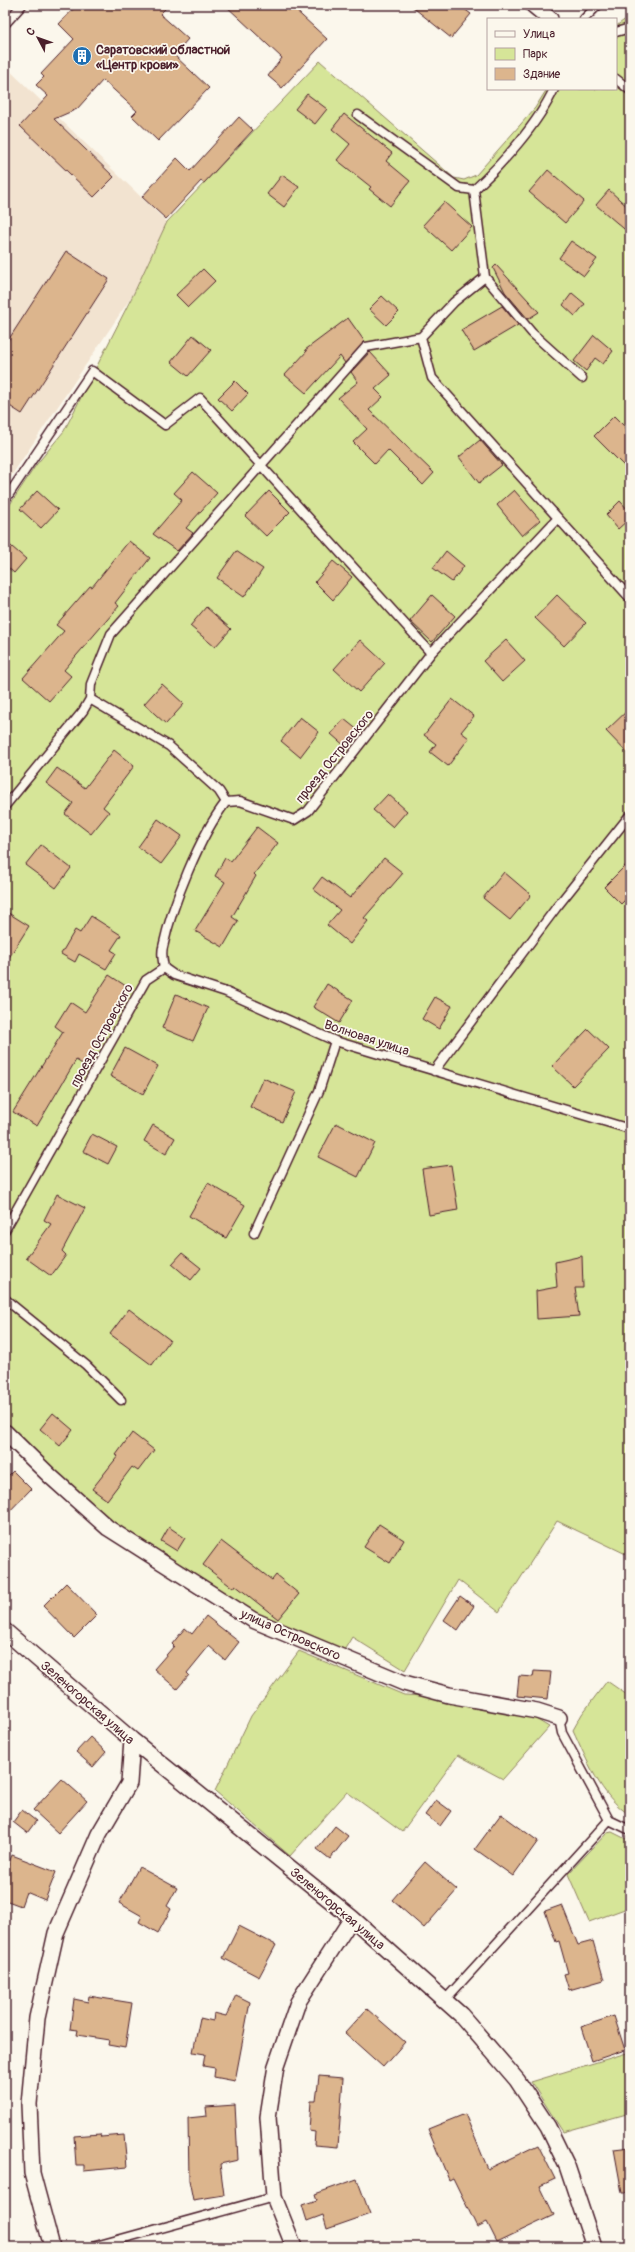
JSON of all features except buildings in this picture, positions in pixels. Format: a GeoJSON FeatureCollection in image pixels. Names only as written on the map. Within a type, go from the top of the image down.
{"type":"FeatureCollection","features":[{"type":"Feature","properties":{"kind":"street"},"geometry":{"type":"LineString","coordinates":[[534,5],[549,18]]}},
{"type":"Feature","properties":{"kind":"street","name":"улица Островского"},"geometry":{"type":"LineString","coordinates":[[5,1432],[50,1476],[108,1528],[253,1620],[404,1683],[449,1695],[537,1711],[559,1718]]}},
{"type":"Feature","properties":{"kind":"street","name":"Зеленогорская улица"},"geometry":{"type":"LineString","coordinates":[[5,1631],[132,1740],[352,1918],[462,2015],[502,2062],[548,2127],[567,2166],[594,2247]]}},
{"type":"Feature","properties":{"kind":"street"},"geometry":{"type":"LineString","coordinates":[[52,2247],[32,2173],[29,2104],[37,2018],[56,1933],[99,1834],[129,1783],[132,1740]]}},
{"type":"Feature","properties":{"kind":"street"},"geometry":{"type":"LineString","coordinates":[[294,2247],[274,2197],[268,2117],[276,2066],[298,2002],[352,1918]]}},
{"type":"Feature","properties":{"kind":"lane"},"geometry":{"type":"LineString","coordinates":[[5,24],[22,5]]}},
{"type":"Feature","properties":{"kind":"lane"},"geometry":{"type":"LineString","coordinates":[[585,18],[598,5]]}},
{"type":"Feature","properties":{"kind":"lane"},"geometry":{"type":"LineString","coordinates":[[617,32],[630,28]]}},
{"type":"Feature","properties":{"kind":"lane"},"geometry":{"type":"LineString","coordinates":[[617,80],[630,90]]}},
{"type":"Feature","properties":{"kind":"lane"},"geometry":{"type":"LineString","coordinates":[[474,190],[495,170],[547,105],[554,90]]}},
{"type":"Feature","properties":{"kind":"lane"},"geometry":{"type":"LineString","coordinates":[[358,115],[459,188],[474,190]]}},
{"type":"Feature","properties":{"kind":"lane"},"geometry":{"type":"LineString","coordinates":[[474,190],[485,277],[532,332],[582,378]]}},
{"type":"Feature","properties":{"kind":"lane"},"geometry":{"type":"LineString","coordinates":[[5,806],[82,711],[90,699],[91,684],[111,634],[366,347],[421,337],[454,302],[485,277]]}},
{"type":"Feature","properties":{"kind":"lane"},"geometry":{"type":"LineString","coordinates":[[421,337],[432,378],[557,519],[630,598]]}},
{"type":"Feature","properties":{"kind":"lane"},"geometry":{"type":"LineString","coordinates":[[5,500],[92,371],[165,425],[200,398],[431,653]]}},
{"type":"Feature","properties":{"kind":"lane","name":"проезд Островского"},"geometry":{"type":"LineString","coordinates":[[226,802],[240,801],[294,820],[308,812],[431,653],[557,519]]}},
{"type":"Feature","properties":{"kind":"lane"},"geometry":{"type":"LineString","coordinates":[[90,699],[169,746],[219,791],[226,802],[215,815],[180,890],[162,949],[164,968]]}},
{"type":"Feature","properties":{"kind":"lane"},"geometry":{"type":"LineString","coordinates":[[434,1071],[556,908],[630,815]]}},
{"type":"Feature","properties":{"kind":"lane","name":"проезд Островского"},"geometry":{"type":"LineString","coordinates":[[5,1230],[146,980],[164,968]]}},
{"type":"Feature","properties":{"kind":"lane","name":"Волновая улица"},"geometry":{"type":"LineString","coordinates":[[164,968],[174,975],[226,992],[335,1041],[630,1129]]}},
{"type":"Feature","properties":{"kind":"lane"},"geometry":{"type":"LineString","coordinates":[[254,1233],[319,1091],[335,1041]]}},
{"type":"Feature","properties":{"kind":"lane"},"geometry":{"type":"LineString","coordinates":[[5,1299],[86,1365],[121,1400]]}},
{"type":"Feature","properties":{"kind":"lane"},"geometry":{"type":"LineString","coordinates":[[559,1718],[562,1733],[609,1820],[630,1830]]}},
{"type":"Feature","properties":{"kind":"lane"},"geometry":{"type":"LineString","coordinates":[[445,2000],[609,1820]]}},
{"type":"Feature","properties":{"kind":"lane"},"geometry":{"type":"LineString","coordinates":[[92,2247],[274,2197]]}},
{"type":"Feature","properties":{"kind":"shaded area"},"geometry":{"type":"Polygon","coordinates":[[[5,66],[167,222],[134,293],[5,485],[5,66]]]}},
{"type":"Feature","properties":{"kind":"green space"},"geometry":{"type":"Polygon","coordinates":[[[630,16],[630,84],[617,74],[617,25],[630,16]]]}},
{"type":"Feature","properties":{"kind":"green space"},"geometry":{"type":"Polygon","coordinates":[[[320,61],[454,178],[464,180],[476,175],[535,108],[546,90],[617,90],[617,87],[630,97],[630,1556],[557,1521],[499,1612],[458,1580],[405,1670],[352,1637],[343,1652],[286,1631],[234,1602],[127,1535],[53,1470],[5,1422],[5,512],[36,465],[64,431],[134,293],[167,222],[320,61]]]}},
{"type":"Feature","properties":{"kind":"green space"},"geometry":{"type":"Polygon","coordinates":[[[299,1651],[404,1695],[425,1696],[534,1718],[549,1727],[503,1779],[458,1755],[402,1832],[347,1792],[290,1856],[215,1791],[251,1716],[299,1651]]]}},
{"type":"Feature","properties":{"kind":"green space"},"geometry":{"type":"Polygon","coordinates":[[[607,1681],[630,1697],[630,1815],[610,1798],[602,1788],[589,1765],[573,1730],[582,1714],[607,1681]]]}},
{"type":"Feature","properties":{"kind":"green space"},"geometry":{"type":"Polygon","coordinates":[[[612,1832],[630,1841],[630,1907],[589,1922],[568,1874],[607,1833],[612,1832]]]}},
{"type":"Feature","properties":{"kind":"green space"},"geometry":{"type":"Polygon","coordinates":[[[630,2052],[630,2113],[563,2132],[531,2082],[630,2052]]]}},
{"type":"Feature","properties":{"kind":"place","name":"Саратовский областной «Центр крови»"},"geometry":{"type":"Point","coordinates":[82,56]}}]}
